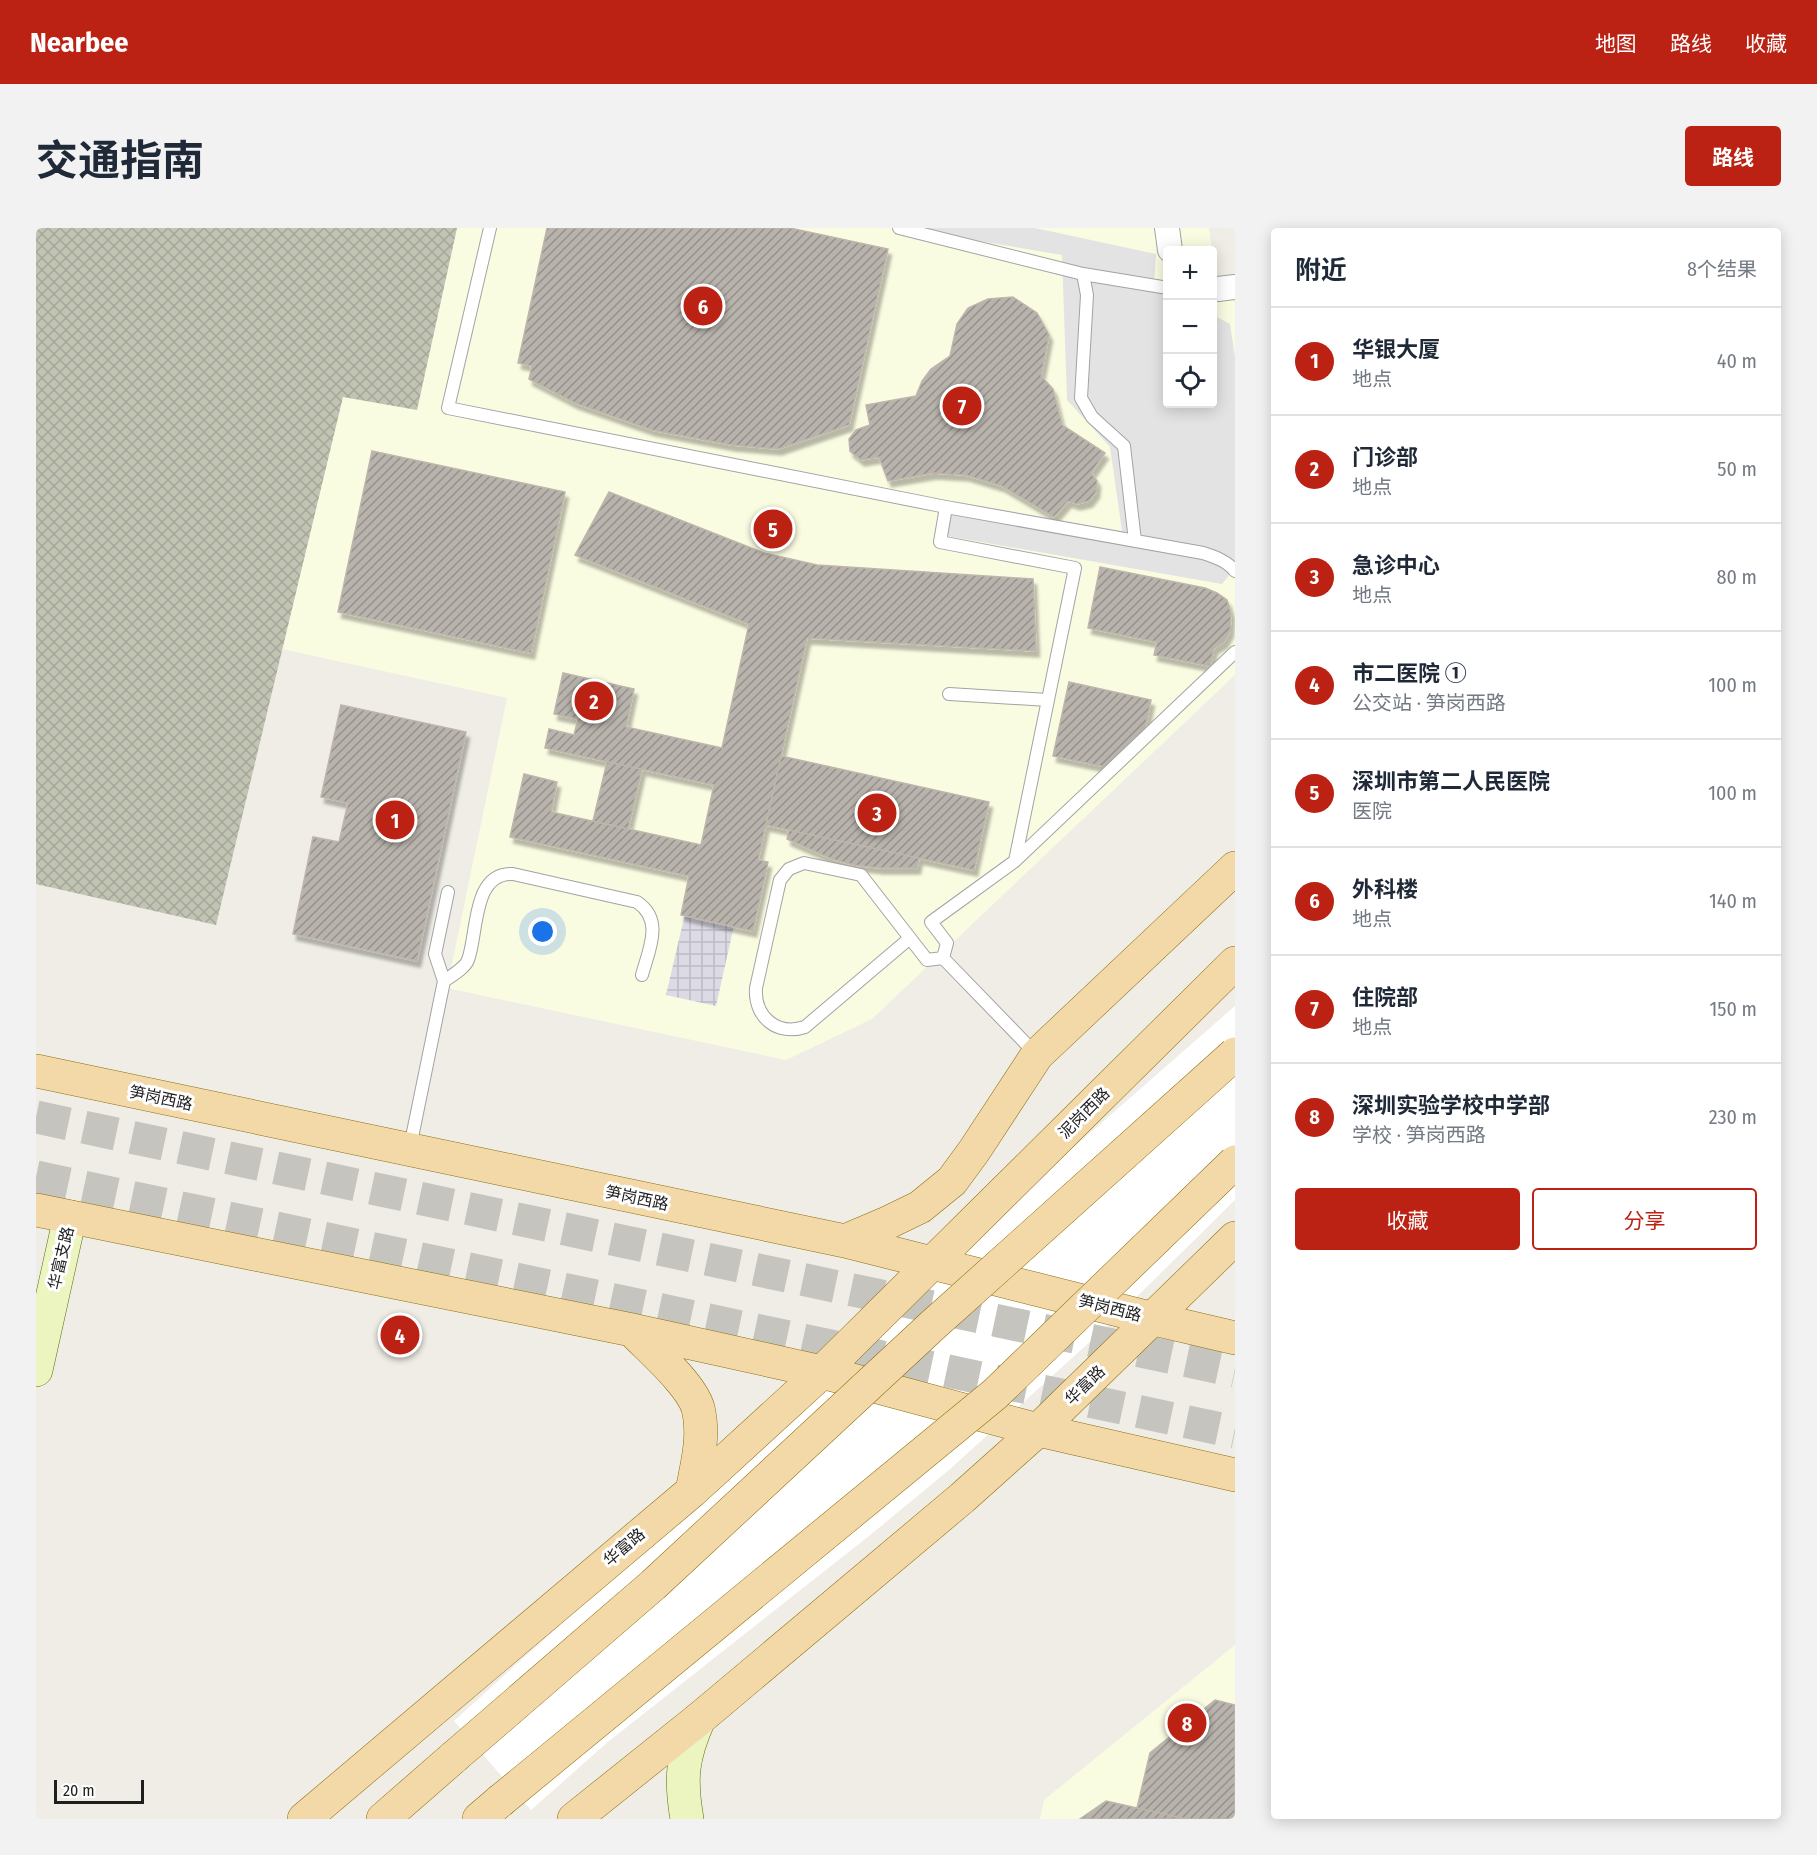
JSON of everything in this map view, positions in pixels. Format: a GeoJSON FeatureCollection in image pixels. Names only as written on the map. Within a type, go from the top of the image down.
{"type":"FeatureCollection","features":[{"type":"Feature","properties":{"kind":"main road"},"geometry":{"type":"LineString","coordinates":[[845,1241],[920,1207],[952,1181],[1036,1055],[1235,868]]}},
{"type":"Feature","properties":{"kind":"main road","name":"泥岗西路"},"geometry":{"type":"LineString","coordinates":[[933,1262],[1235,963]]}},
{"type":"Feature","properties":{"kind":"main road"},"geometry":{"type":"LineString","coordinates":[[383,1819],[653,1585],[933,1325],[1235,1054]]}},
{"type":"Feature","properties":{"kind":"main road","name":"笋岗西路"},"geometry":{"type":"LineString","coordinates":[[36,1071],[845,1241],[1235,1338]]}},
{"type":"Feature","properties":{"kind":"main road"},"geometry":{"type":"LineString","coordinates":[[490,1810],[995,1394],[1235,1162]]}},
{"type":"Feature","properties":{"kind":"main road"},"geometry":{"type":"LineString","coordinates":[[36,1210],[632,1330],[822,1372],[1038,1430],[1235,1475]]}},
{"type":"Feature","properties":{"kind":"main road"},"geometry":{"type":"LineString","coordinates":[[1154,1319],[1235,1238]]}},
{"type":"Feature","properties":{"kind":"main road","name":"华富路"},"geometry":{"type":"LineString","coordinates":[[304,1819],[692,1491],[822,1372],[933,1262]]}},
{"type":"Feature","properties":{"kind":"main road","name":"华富路"},"geometry":{"type":"LineString","coordinates":[[574,1819],[699,1719],[962,1498],[1038,1430],[1154,1319]]}},
{"type":"Feature","properties":{"kind":"main road"},"geometry":{"type":"LineString","coordinates":[[632,1330],[685,1386],[698,1408],[700,1440],[692,1491]]}},
{"type":"Feature","properties":{"kind":"street"},"geometry":{"type":"LineString","coordinates":[[1167,228],[1169,246]]}},
{"type":"Feature","properties":{"kind":"street","name":"华富支路"},"geometry":{"type":"LineString","coordinates":[[36,1370],[70,1217]]}},
{"type":"Feature","properties":{"kind":"street"},"geometry":{"type":"LineString","coordinates":[[687,1819],[682,1794],[683,1770],[687,1745],[699,1719]]}},
{"type":"Feature","properties":{"kind":"lane"},"geometry":{"type":"LineString","coordinates":[[490,228],[448,408],[946,507],[1203,553],[1218,557],[1235,571]]}},
{"type":"Feature","properties":{"kind":"lane"},"geometry":{"type":"LineString","coordinates":[[899,228],[1083,274],[1163,287]]}},
{"type":"Feature","properties":{"kind":"lane"},"geometry":{"type":"LineString","coordinates":[[1083,274],[1087,295],[1081,398],[1092,417],[1124,447],[1135,541]]}},
{"type":"Feature","properties":{"kind":"lane"},"geometry":{"type":"LineString","coordinates":[[946,507],[940,542],[1075,568],[1015,861]]}},
{"type":"Feature","properties":{"kind":"lane"},"geometry":{"type":"LineString","coordinates":[[942,958],[946,943],[931,922],[1015,861],[1235,652]]}},
{"type":"Feature","properties":{"kind":"lane"},"geometry":{"type":"LineString","coordinates":[[949,694],[1048,700]]}},
{"type":"Feature","properties":{"kind":"lane"},"geometry":{"type":"LineString","coordinates":[[910,938],[806,1027],[794,1030],[783,1029],[769,1023],[759,1011],[756,988],[780,880],[785,872],[794,865],[808,863],[861,875],[910,938],[927,960],[942,958]]}},
{"type":"Feature","properties":{"kind":"lane"},"geometry":{"type":"LineString","coordinates":[[444,981],[468,963],[485,889],[496,877],[509,873],[635,901],[645,907],[651,917],[653,928],[642,975]]}},
{"type":"Feature","properties":{"kind":"lane"},"geometry":{"type":"LineString","coordinates":[[409,1150],[444,981],[435,954],[448,892]]}},
{"type":"Feature","properties":{"kind":"lane"},"geometry":{"type":"LineString","coordinates":[[942,958],[1036,1055]]}},
{"type":"Feature","properties":{"kind":"shaded area"},"geometry":{"type":"Polygon","coordinates":[[[36,228],[457,228],[417,410],[343,397],[216,925],[36,884],[36,228]]]}},
{"type":"Feature","properties":{"kind":"shaded area"},"geometry":{"type":"Polygon","coordinates":[[[457,228],[1209,228],[1211,246],[1163,246],[1163,408],[1217,408],[1217,282],[1218,289],[1235,302],[1235,675],[872,1019],[786,1060],[447,988],[507,698],[282,649],[343,396],[417,410],[457,228]]]}},
{"type":"Feature","properties":{"kind":"shaded area"},"geometry":{"type":"Polygon","coordinates":[[[902,228],[1035,228],[1156,254],[1154,284],[1163,289],[1163,408],[1217,408],[1217,317],[1230,324],[1235,356],[1235,568],[1222,584],[947,536],[953,501],[1122,531],[1110,447],[1067,400],[1062,255],[902,228]]]}},
{"type":"Feature","properties":{"kind":"shaded area"},"geometry":{"type":"Polygon","coordinates":[[[687,905],[736,917],[716,1006],[666,995],[687,905]]]}},
{"type":"Feature","properties":{"kind":"shaded area"},"geometry":{"type":"Polygon","coordinates":[[[1235,1645],[1235,1819],[1040,1819],[1044,1800],[1235,1645]]]}},
{"type":"Feature","properties":{"kind":"pier"},"geometry":{"type":"Polygon","coordinates":[[[1235,1006],[1235,1200],[1105,1328],[949,1470],[609,1741],[531,1810],[454,1721],[671,1524],[1050,1168],[1235,1006]]]}},
{"type":"Feature","properties":{"kind":"building"},"geometry":{"type":"Polygon","coordinates":[[[547,228],[790,228],[888,249],[849,425],[778,449],[732,445],[652,430],[575,403],[529,379],[532,366],[518,363],[547,228]]]}},
{"type":"Feature","properties":{"kind":"building"},"geometry":{"type":"Polygon","coordinates":[[[1013,297],[1037,313],[1049,335],[1041,376],[1053,389],[1062,425],[1105,453],[1091,473],[1097,481],[1096,492],[1089,501],[1077,504],[1068,501],[1054,517],[1002,486],[966,475],[933,473],[888,481],[879,457],[861,460],[850,451],[849,439],[856,430],[870,425],[866,405],[916,396],[922,381],[931,369],[950,356],[957,324],[968,308],[988,299],[1013,297]]]}},
{"type":"Feature","properties":{"kind":"building"},"geometry":{"type":"Polygon","coordinates":[[[372,451],[565,492],[531,653],[338,612],[372,451]]]}},
{"type":"Feature","properties":{"kind":"building"},"geometry":{"type":"Polygon","coordinates":[[[609,492],[764,553],[817,565],[1033,579],[1036,651],[807,638],[758,860],[768,862],[753,931],[681,915],[689,876],[510,837],[524,774],[557,782],[551,812],[701,845],[714,785],[545,748],[549,729],[574,735],[578,719],[554,714],[563,673],[634,689],[626,727],[722,748],[749,624],[575,555],[609,492]]]}},
{"type":"Feature","properties":{"kind":"building"},"geometry":{"type":"Polygon","coordinates":[[[1100,567],[1205,588],[1227,600],[1231,613],[1230,631],[1224,642],[1214,648],[1210,666],[1154,655],[1157,642],[1088,628],[1100,567]]]}},
{"type":"Feature","properties":{"kind":"building"},"geometry":{"type":"Polygon","coordinates":[[[1069,682],[1151,700],[1144,733],[1106,767],[1053,756],[1069,682]]]}},
{"type":"Feature","properties":{"kind":"building"},"geometry":{"type":"Polygon","coordinates":[[[341,705],[466,732],[417,961],[293,934],[313,837],[339,842],[348,803],[321,797],[341,705]]]}},
{"type":"Feature","properties":{"kind":"building"},"geometry":{"type":"Polygon","coordinates":[[[781,756],[989,802],[974,870],[766,825],[781,756]]]}},
{"type":"Feature","properties":{"kind":"building"},"geometry":{"type":"Polygon","coordinates":[[[607,762],[642,769],[628,829],[593,821],[607,762]]]}},
{"type":"Feature","properties":{"kind":"building"},"geometry":{"type":"Polygon","coordinates":[[[789,830],[919,858],[917,868],[880,868],[854,865],[832,859],[787,839],[789,830]]]}},
{"type":"Feature","properties":{"kind":"building"},"geometry":{"type":"Polygon","coordinates":[[[1215,1700],[1235,1705],[1235,1819],[1187,1819],[1137,1808],[1150,1753],[1215,1700]]]}},
{"type":"Feature","properties":{"kind":"building"},"geometry":{"type":"Polygon","coordinates":[[[1106,1801],[1137,1808],[1187,1819],[1080,1819],[1106,1801]]]}},
{"type":"Feature","properties":{"kind":"tunnel"},"geometry":{"type":"LineString","coordinates":[[36,1117],[1235,1371]]}},
{"type":"Feature","properties":{"kind":"tunnel"},"geometry":{"type":"LineString","coordinates":[[36,1177],[1235,1432]]}},
{"type":"Feature","properties":{"kind":"place","name":"外科楼"},"geometry":{"type":"Point","coordinates":[703,306]}},
{"type":"Feature","properties":{"kind":"place","name":"住院部"},"geometry":{"type":"Point","coordinates":[962,406]}},
{"type":"Feature","properties":{"kind":"place","name":"深圳市第二人民医院"},"geometry":{"type":"Point","coordinates":[773,529]}},
{"type":"Feature","properties":{"kind":"place","name":"门诊部"},"geometry":{"type":"Point","coordinates":[594,701]}},
{"type":"Feature","properties":{"kind":"place","name":"急诊中心"},"geometry":{"type":"Point","coordinates":[877,813]}},
{"type":"Feature","properties":{"kind":"place","name":"华银大厦"},"geometry":{"type":"Point","coordinates":[395,820]}},
{"type":"Feature","properties":{"kind":"place","name":"市二医院 ①"},"geometry":{"type":"Point","coordinates":[400,1335]}},
{"type":"Feature","properties":{"kind":"place","name":"深圳实验学校中学部"},"geometry":{"type":"Point","coordinates":[1187,1723]}}]}
